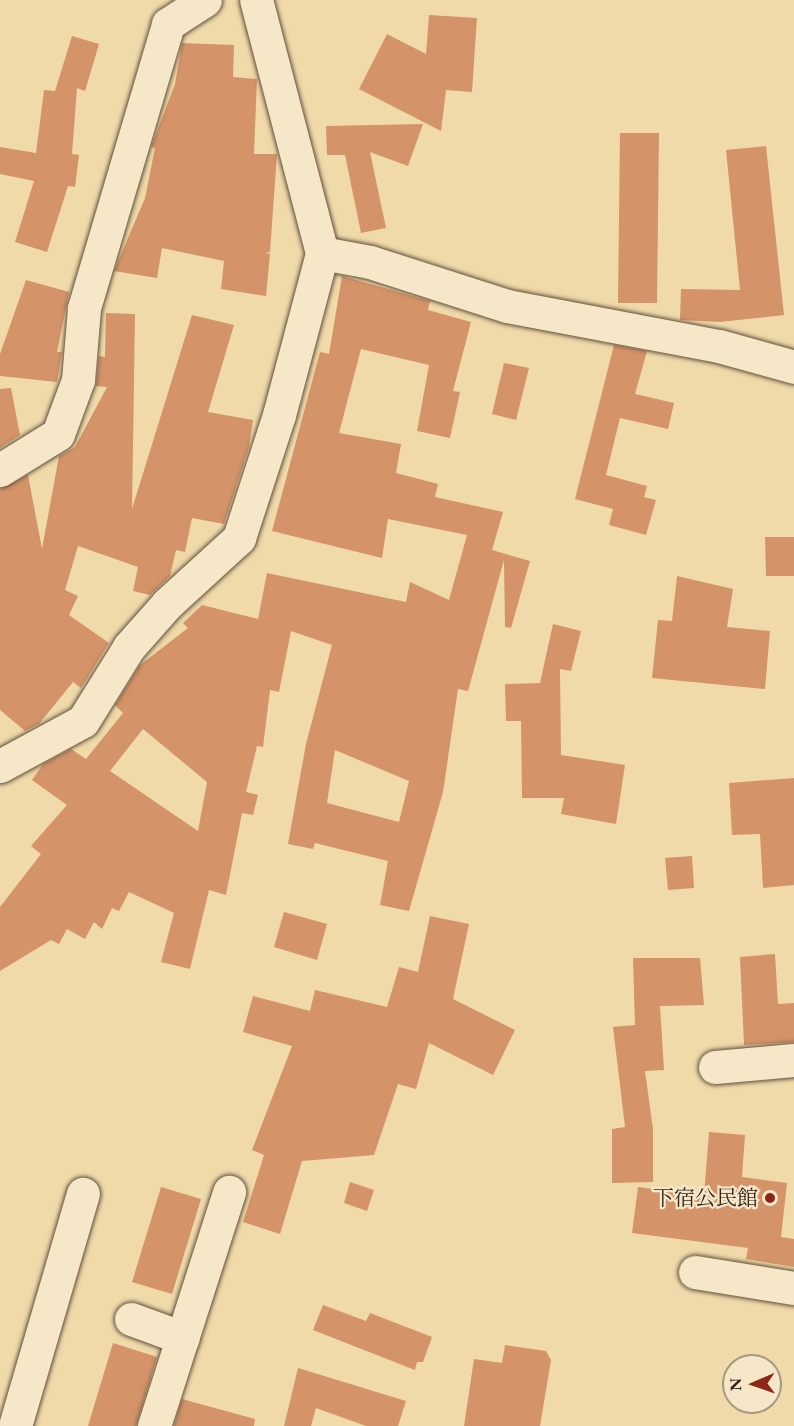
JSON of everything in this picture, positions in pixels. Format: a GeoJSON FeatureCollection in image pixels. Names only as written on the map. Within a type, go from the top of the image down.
{"type":"FeatureCollection","features":[{"type":"Feature","properties":{"kind":"street"},"geometry":{"type":"LineString","coordinates":[[0,470],[58,434],[78,380],[84,308],[168,24],[205,0]]}},
{"type":"Feature","properties":{"kind":"street"},"geometry":{"type":"LineString","coordinates":[[0,766],[83,721],[129,647],[166,604],[239,538],[279,415],[322,253],[256,0]]}},
{"type":"Feature","properties":{"kind":"street"},"geometry":{"type":"LineString","coordinates":[[322,253],[370,262],[507,306],[719,346],[794,367]]}},
{"type":"Feature","properties":{"kind":"street"},"geometry":{"type":"LineString","coordinates":[[715,1067],[794,1060]]}},
{"type":"Feature","properties":{"kind":"street"},"geometry":{"type":"LineString","coordinates":[[154,1426],[230,1192]]}},
{"type":"Feature","properties":{"kind":"street"},"geometry":{"type":"LineString","coordinates":[[15,1426],[83,1194]]}},
{"type":"Feature","properties":{"kind":"street"},"geometry":{"type":"LineString","coordinates":[[695,1272],[794,1288]]}},
{"type":"Feature","properties":{"kind":"street"},"geometry":{"type":"LineString","coordinates":[[131,1319],[183,1338]]}},
{"type":"Feature","properties":{"kind":"building"},"geometry":{"type":"Polygon","coordinates":[[[429,15],[477,18],[472,92],[446,90],[441,131],[359,89],[387,34],[426,54],[429,15]]]}},
{"type":"Feature","properties":{"kind":"building"},"geometry":{"type":"Polygon","coordinates":[[[72,36],[99,44],[85,91],[77,88],[72,154],[79,155],[75,187],[68,186],[47,252],[15,242],[34,181],[0,174],[0,147],[36,153],[44,90],[55,91],[72,36]]]}},
{"type":"Feature","properties":{"kind":"building"},"geometry":{"type":"Polygon","coordinates":[[[182,43],[234,45],[233,77],[257,79],[254,154],[277,154],[270,252],[265,253],[270,254],[266,296],[221,289],[224,261],[162,248],[157,278],[114,271],[145,198],[155,148],[151,147],[175,84],[182,43]]]}},
{"type":"Feature","properties":{"kind":"building"},"geometry":{"type":"Polygon","coordinates":[[[423,124],[408,166],[370,152],[386,228],[361,233],[345,155],[327,155],[326,126],[423,124]]]}},
{"type":"Feature","properties":{"kind":"building"},"geometry":{"type":"Polygon","coordinates":[[[620,133],[659,133],[657,303],[618,303],[620,133]]]}},
{"type":"Feature","properties":{"kind":"building"},"geometry":{"type":"Polygon","coordinates":[[[766,146],[784,315],[720,322],[680,320],[681,289],[740,290],[726,150],[766,146]]]}},
{"type":"Feature","properties":{"kind":"building"},"geometry":{"type":"Polygon","coordinates":[[[342,276],[430,301],[428,310],[471,322],[453,391],[460,392],[450,438],[417,431],[429,365],[361,349],[339,433],[401,444],[396,473],[438,484],[435,497],[503,512],[492,550],[530,561],[511,628],[505,627],[504,560],[468,691],[458,689],[443,792],[409,911],[380,905],[388,861],[315,843],[313,849],[288,844],[306,744],[332,645],[291,631],[279,692],[270,690],[263,747],[257,746],[246,792],[258,795],[253,815],[242,813],[226,895],[209,890],[190,969],[161,962],[174,913],[129,892],[119,911],[112,908],[102,929],[94,922],[85,939],[67,929],[59,944],[51,940],[0,971],[0,907],[41,854],[31,846],[67,805],[32,780],[43,764],[71,749],[86,759],[123,713],[115,705],[140,665],[188,628],[183,623],[202,605],[258,619],[267,573],[406,602],[410,582],[449,600],[467,535],[388,519],[382,558],[272,531],[320,352],[329,354],[342,276]],[[143,729],[110,771],[198,831],[207,782],[143,729]],[[335,750],[327,803],[399,822],[409,781],[335,750]]]}},
{"type":"Feature","properties":{"kind":"building"},"geometry":{"type":"Polygon","coordinates":[[[26,280],[69,292],[57,352],[62,352],[57,382],[0,376],[0,354],[26,280]]]}},
{"type":"Feature","properties":{"kind":"building"},"geometry":{"type":"Polygon","coordinates":[[[106,313],[135,314],[132,509],[192,315],[234,325],[208,412],[253,420],[249,447],[224,524],[192,518],[185,552],[176,550],[170,576],[150,595],[133,591],[138,567],[78,546],[65,590],[78,596],[69,615],[109,643],[81,688],[73,682],[39,724],[25,731],[0,710],[0,489],[28,475],[42,549],[59,456],[75,447],[107,387],[96,386],[99,356],[105,357],[106,313]]]}},
{"type":"Feature","properties":{"kind":"building"},"geometry":{"type":"Polygon","coordinates":[[[614,345],[647,351],[635,394],[674,403],[668,429],[620,418],[606,475],[647,486],[644,497],[656,500],[646,535],[609,525],[613,509],[575,499],[614,345]]]}},
{"type":"Feature","properties":{"kind":"building"},"geometry":{"type":"Polygon","coordinates":[[[504,363],[529,368],[516,420],[492,414],[504,363]]]}},
{"type":"Feature","properties":{"kind":"building"},"geometry":{"type":"Polygon","coordinates":[[[11,388],[20,435],[0,448],[0,389],[11,388]]]}},
{"type":"Feature","properties":{"kind":"building"},"geometry":{"type":"Polygon","coordinates":[[[765,537],[794,537],[794,576],[766,576],[765,537]]]}},
{"type":"Feature","properties":{"kind":"building"},"geometry":{"type":"Polygon","coordinates":[[[677,576],[733,589],[727,627],[770,631],[765,689],[652,678],[658,620],[672,621],[677,576]]]}},
{"type":"Feature","properties":{"kind":"building"},"geometry":{"type":"Polygon","coordinates":[[[553,624],[581,631],[571,671],[560,669],[561,755],[625,765],[616,824],[561,814],[564,798],[522,798],[521,721],[506,721],[505,684],[540,683],[553,624]]]}},
{"type":"Feature","properties":{"kind":"building"},"geometry":{"type":"Polygon","coordinates":[[[794,778],[794,885],[763,888],[760,834],[732,835],[729,783],[794,778]]]}},
{"type":"Feature","properties":{"kind":"building"},"geometry":{"type":"Polygon","coordinates":[[[692,856],[694,888],[668,890],[665,858],[692,856]]]}},
{"type":"Feature","properties":{"kind":"building"},"geometry":{"type":"Polygon","coordinates":[[[284,912],[327,924],[317,960],[274,947],[284,912]]]}},
{"type":"Feature","properties":{"kind":"building"},"geometry":{"type":"Polygon","coordinates":[[[430,916],[469,924],[453,999],[515,1030],[493,1075],[429,1043],[416,1089],[398,1084],[374,1155],[302,1161],[280,1234],[243,1222],[264,1155],[252,1150],[292,1046],[243,1032],[253,996],[310,1011],[315,990],[387,1007],[399,967],[418,972],[430,916]]]}},
{"type":"Feature","properties":{"kind":"building"},"geometry":{"type":"Polygon","coordinates":[[[775,954],[778,1004],[794,1003],[794,1042],[744,1045],[740,957],[775,954]]]}},
{"type":"Feature","properties":{"kind":"building"},"geometry":{"type":"Polygon","coordinates":[[[633,958],[700,958],[704,1005],[660,1006],[664,1070],[645,1071],[653,1129],[653,1182],[612,1183],[612,1129],[625,1127],[613,1027],[635,1025],[633,958]]]}},
{"type":"Feature","properties":{"kind":"building"},"geometry":{"type":"Polygon","coordinates":[[[709,1132],[745,1135],[742,1177],[787,1183],[781,1237],[794,1239],[794,1267],[746,1259],[748,1248],[632,1233],[638,1187],[704,1196],[709,1132]]]}},
{"type":"Feature","properties":{"kind":"building"},"geometry":{"type":"Polygon","coordinates":[[[350,1182],[374,1190],[367,1211],[344,1203],[350,1182]]]}},
{"type":"Feature","properties":{"kind":"building"},"geometry":{"type":"Polygon","coordinates":[[[161,1187],[201,1199],[172,1294],[132,1282],[161,1187]]]}},
{"type":"Feature","properties":{"kind":"building"},"geometry":{"type":"Polygon","coordinates":[[[323,1305],[366,1321],[370,1313],[432,1337],[423,1362],[417,1362],[415,1370],[313,1330],[323,1305]]]}},
{"type":"Feature","properties":{"kind":"building"},"geometry":{"type":"Polygon","coordinates":[[[113,1343],[157,1357],[136,1426],[88,1426],[113,1343]]]}},
{"type":"Feature","properties":{"kind":"building"},"geometry":{"type":"Polygon","coordinates":[[[505,1345],[546,1351],[551,1360],[540,1426],[464,1426],[474,1359],[502,1363],[505,1345]]]}},
{"type":"Feature","properties":{"kind":"building"},"geometry":{"type":"Polygon","coordinates":[[[298,1368],[406,1401],[398,1426],[366,1426],[316,1408],[311,1426],[284,1426],[298,1368]]]}},
{"type":"Feature","properties":{"kind":"building"},"geometry":{"type":"Polygon","coordinates":[[[182,1399],[255,1419],[254,1426],[174,1426],[182,1399]]]}},
{"type":"Feature","properties":{"kind":"place","name":"下宿公民館"},"geometry":{"type":"Point","coordinates":[770,1198]}}]}
